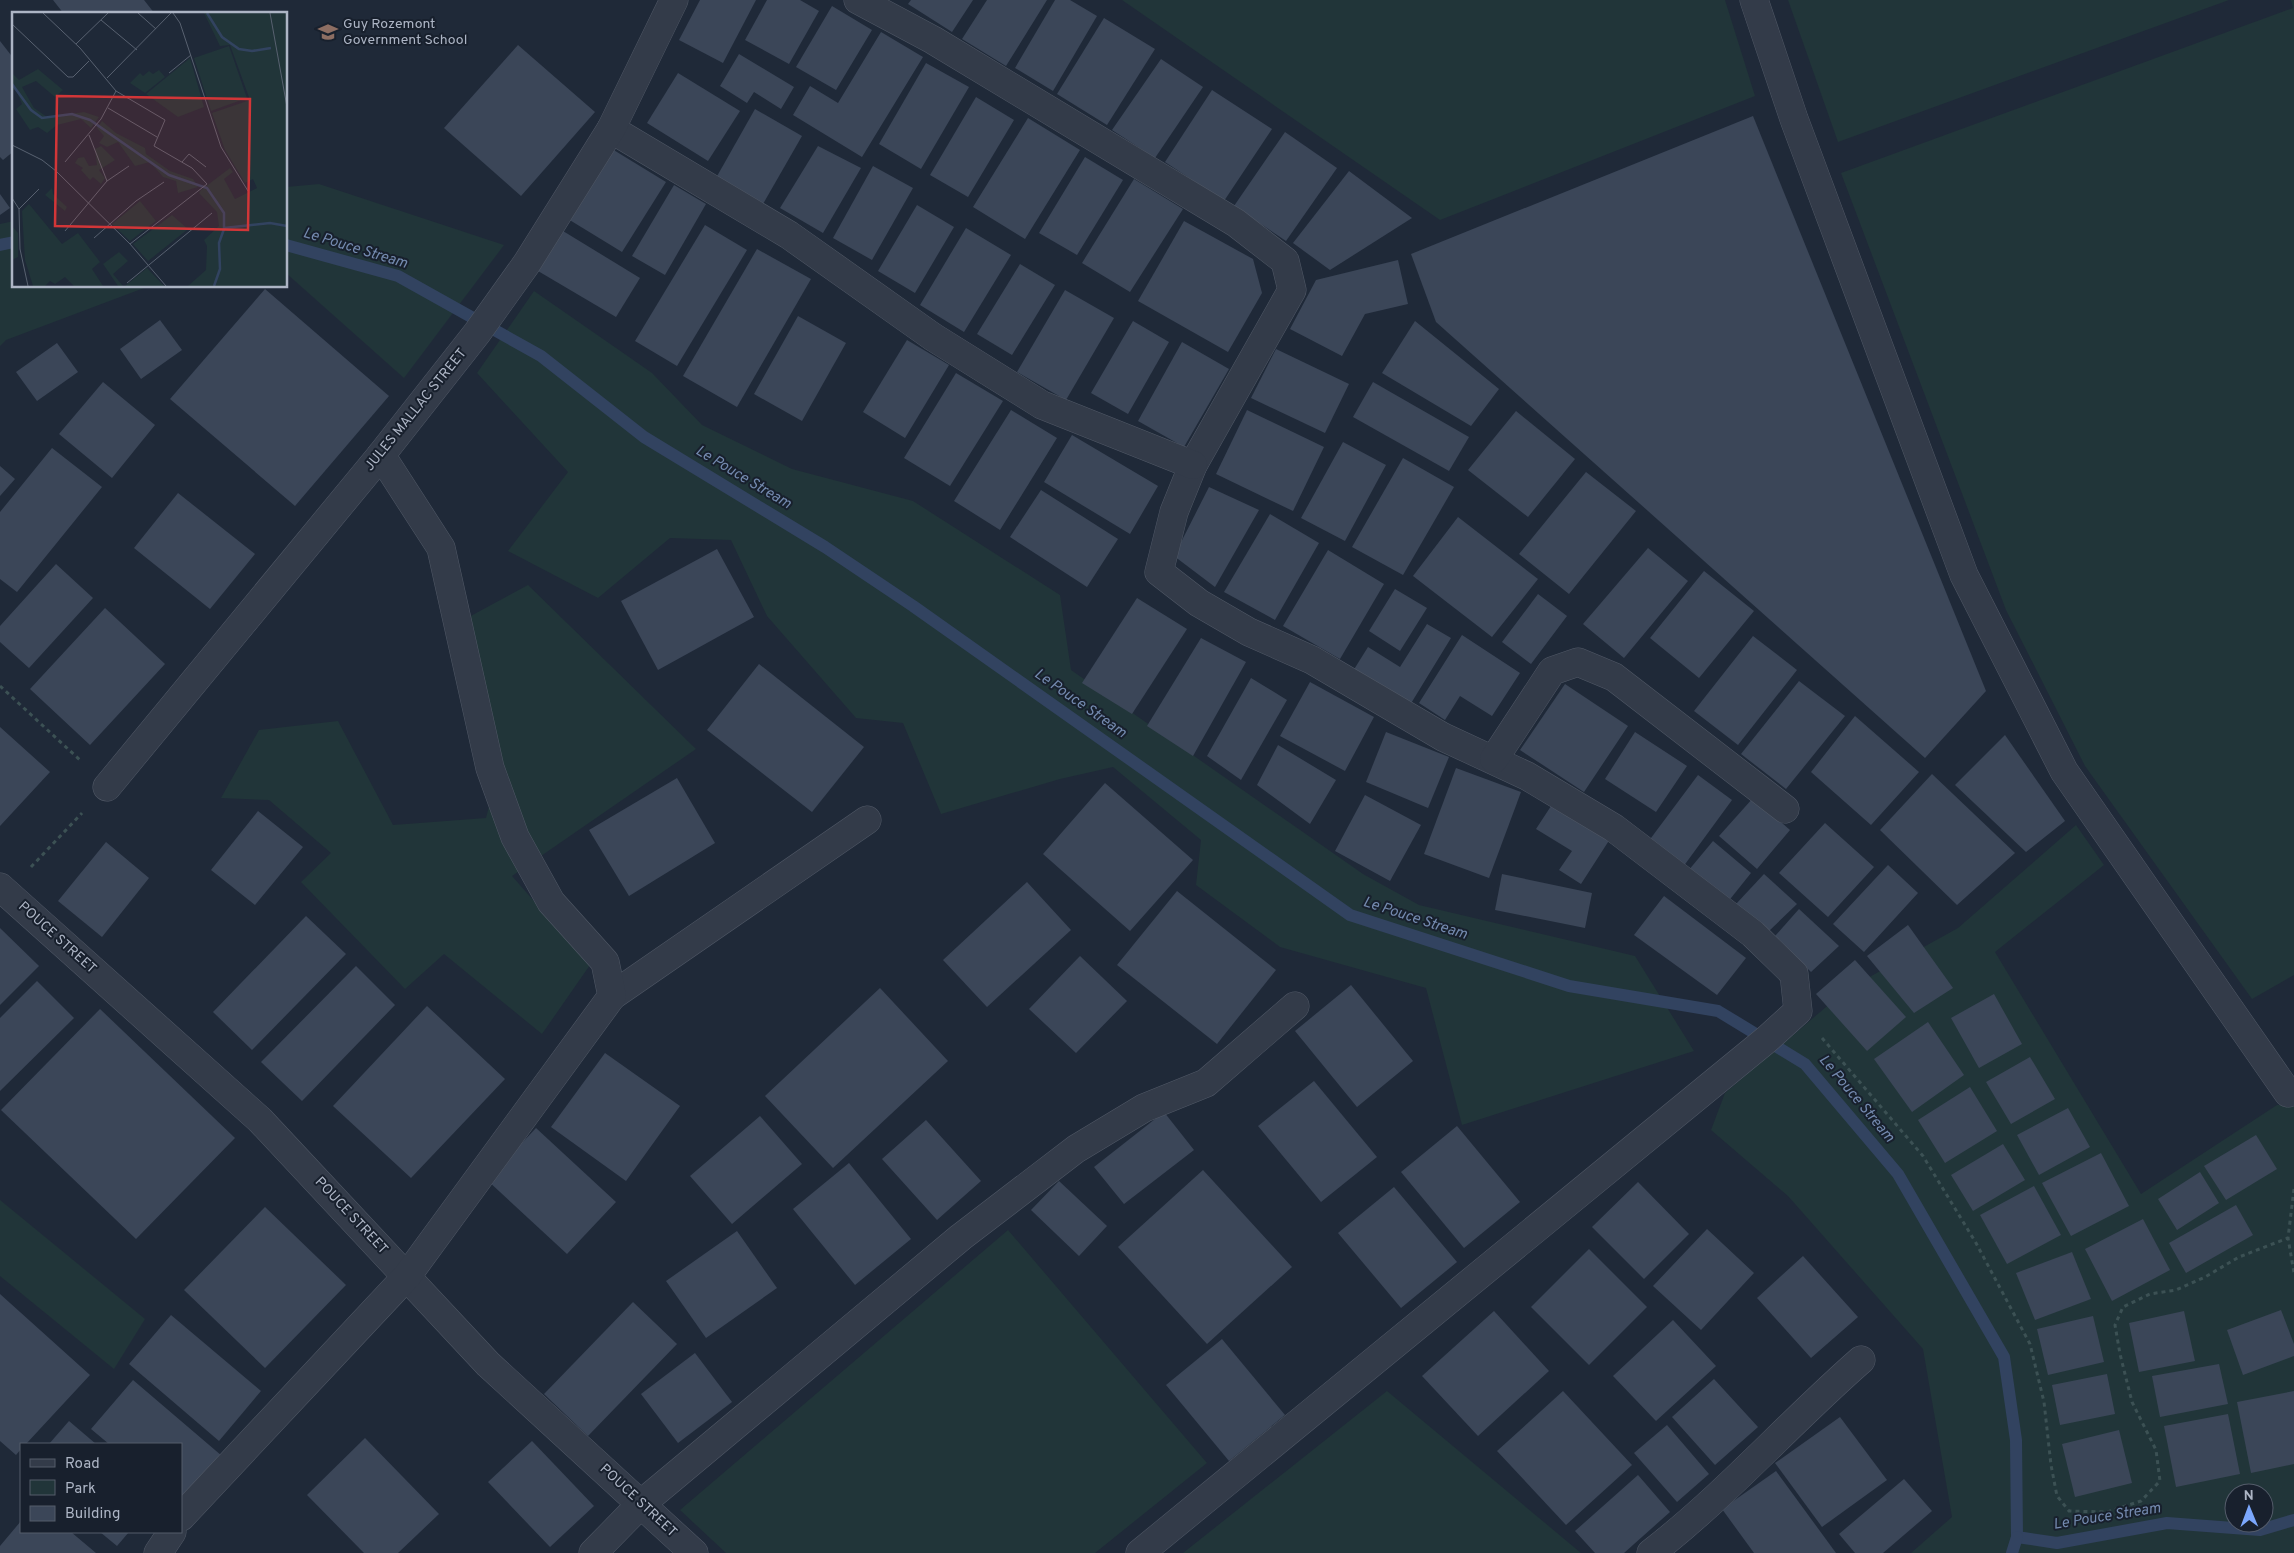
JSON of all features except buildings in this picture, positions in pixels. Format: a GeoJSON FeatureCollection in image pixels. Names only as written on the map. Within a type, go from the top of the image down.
{"type":"FeatureCollection","features":[{"type":"Feature","properties":{"kind":"street","name":"JULES MALLAC STREET"},"geometry":{"type":"LineString","coordinates":[[107,786],[381,455],[477,333],[527,263],[611,129],[674,0]]}},
{"type":"Feature","properties":{"kind":"street"},"geometry":{"type":"LineString","coordinates":[[858,0],[934,40],[1236,222],[1285,261],[1292,290],[1193,465],[1174,512],[1159,572],[1198,603],[1249,632],[1312,660],[1443,737],[1494,759],[1614,828],[1753,934],[1794,974],[1798,1012],[1140,1553]]}},
{"type":"Feature","properties":{"kind":"street"},"geometry":{"type":"LineString","coordinates":[[1754,0],[1798,128],[1964,575],[2064,770],[2288,1093]]}},
{"type":"Feature","properties":{"kind":"street"},"geometry":{"type":"LineString","coordinates":[[611,129],[789,235],[933,336],[1042,405],[1193,465]]}},
{"type":"Feature","properties":{"kind":"street"},"geometry":{"type":"LineString","coordinates":[[381,455],[441,548],[490,768],[515,837],[551,902],[605,962],[612,996]]}},
{"type":"Feature","properties":{"kind":"street"},"geometry":{"type":"LineString","coordinates":[[1494,759],[1552,671],[1578,662],[1614,677],[1785,809]]}},
{"type":"Feature","properties":{"kind":"street"},"geometry":{"type":"LineString","coordinates":[[182,1516],[408,1276],[612,996],[867,820]]}},
{"type":"Feature","properties":{"kind":"street","name":"POUCE STREET"},"geometry":{"type":"LineString","coordinates":[[3,890],[260,1120],[408,1276],[488,1364],[694,1553]]}},
{"type":"Feature","properties":{"kind":"street"},"geometry":{"type":"LineString","coordinates":[[592,1553],[641,1504],[961,1237],[1076,1149],[1144,1108],[1206,1083],[1294,1006]]}},
{"type":"Feature","properties":{"kind":"street"},"geometry":{"type":"LineString","coordinates":[[1651,1553],[1773,1444],[1818,1398],[1861,1360]]}},
{"type":"Feature","properties":{"kind":"street"},"geometry":{"type":"LineString","coordinates":[[158,1553],[171,1533]]}},
{"type":"Feature","properties":{"kind":"path"},"geometry":{"type":"LineString","coordinates":[[0,686],[107,786],[3,890]]}},
{"type":"Feature","properties":{"kind":"path"},"geometry":{"type":"LineString","coordinates":[[1798,1012],[1923,1156],[1976,1243],[2030,1344],[2044,1402],[2051,1465],[2057,1496],[2069,1511],[2107,1512],[2141,1501],[2160,1481],[2156,1450],[2132,1402],[2120,1354],[2115,1325],[2123,1307],[2150,1294],[2176,1290],[2205,1277],[2239,1257],[2288,1238]]}},
{"type":"Feature","properties":{"kind":"path"},"geometry":{"type":"LineString","coordinates":[[2294,1189],[2288,1238],[2294,1273]]}},
{"type":"Feature","properties":{"kind":"green space"},"geometry":{"type":"Polygon","coordinates":[[[1122,0],[1725,0],[1755,96],[1440,220],[1122,0]]]}},
{"type":"Feature","properties":{"kind":"green space"},"geometry":{"type":"Polygon","coordinates":[[[1788,0],[2229,0],[1838,142],[1788,0]]]}},
{"type":"Feature","properties":{"kind":"green space"},"geometry":{"type":"Polygon","coordinates":[[[2291,0],[2294,0],[2294,975],[2252,999],[2085,766],[2006,610],[1841,173],[2293,8],[2291,0]]]}},
{"type":"Feature","properties":{"kind":"green space"},"geometry":{"type":"Polygon","coordinates":[[[319,184],[504,245],[404,378],[288,275],[288,187],[319,184]]]}},
{"type":"Feature","properties":{"kind":"green space"},"geometry":{"type":"Polygon","coordinates":[[[12,221],[12,288],[144,288],[6,340],[0,346],[0,224],[12,221]]]}},
{"type":"Feature","properties":{"kind":"green space"},"geometry":{"type":"Polygon","coordinates":[[[534,291],[652,373],[702,425],[792,469],[913,501],[1060,595],[1071,670],[1363,874],[1419,905],[1635,956],[1694,1051],[1462,1125],[1426,988],[1280,947],[1196,885],[1201,840],[1113,767],[1060,779],[941,814],[903,723],[856,718],[767,616],[731,540],[670,538],[598,598],[508,551],[568,472],[477,373],[534,291]]]}},
{"type":"Feature","properties":{"kind":"green space"},"geometry":{"type":"Polygon","coordinates":[[[528,585],[696,749],[512,876],[590,965],[542,1034],[444,954],[405,989],[301,882],[331,853],[269,800],[221,798],[259,730],[338,721],[393,825],[486,818],[500,764],[467,618],[528,585]]]}},
{"type":"Feature","properties":{"kind":"green space"},"geometry":{"type":"Polygon","coordinates":[[[2076,825],[2104,865],[1995,952],[2141,1194],[2277,1105],[2294,1105],[2294,1553],[1911,1553],[1952,1517],[1923,1349],[1788,1196],[1711,1130],[1725,1093],[1846,990],[1958,928],[2076,825]]]}},
{"type":"Feature","properties":{"kind":"green space"},"geometry":{"type":"Polygon","coordinates":[[[0,1200],[145,1319],[114,1369],[0,1276],[0,1200]]]}},
{"type":"Feature","properties":{"kind":"green space"},"geometry":{"type":"Polygon","coordinates":[[[1008,1230],[1207,1463],[1095,1553],[726,1553],[680,1510],[1008,1230]]]}},
{"type":"Feature","properties":{"kind":"green space"},"geometry":{"type":"Polygon","coordinates":[[[1387,1391],[1581,1553],[1183,1553],[1387,1391]]]}},
{"type":"Feature","properties":{"kind":"waterway","name":"Le Pouce Stream"},"geometry":{"type":"LineString","coordinates":[[0,245],[12,242]]}},
{"type":"Feature","properties":{"kind":"waterway","name":"Le Pouce Stream"},"geometry":{"type":"LineString","coordinates":[[288,246],[398,276],[541,356],[644,437],[825,547],[913,606],[1350,915],[1569,986],[1718,1011],[1805,1064],[1898,1174],[2004,1357],[2016,1440],[2017,1537],[2057,1543],[2167,1523],[2260,1530],[2294,1520]]}},
{"type":"Feature","properties":{"kind":"waterway"},"geometry":{"type":"LineString","coordinates":[[2012,1553],[2017,1537]]}},
{"type":"Feature","properties":{"kind":"place","name":"Guy Rozemont Government School"},"geometry":{"type":"Point","coordinates":[328,32]}}]}
